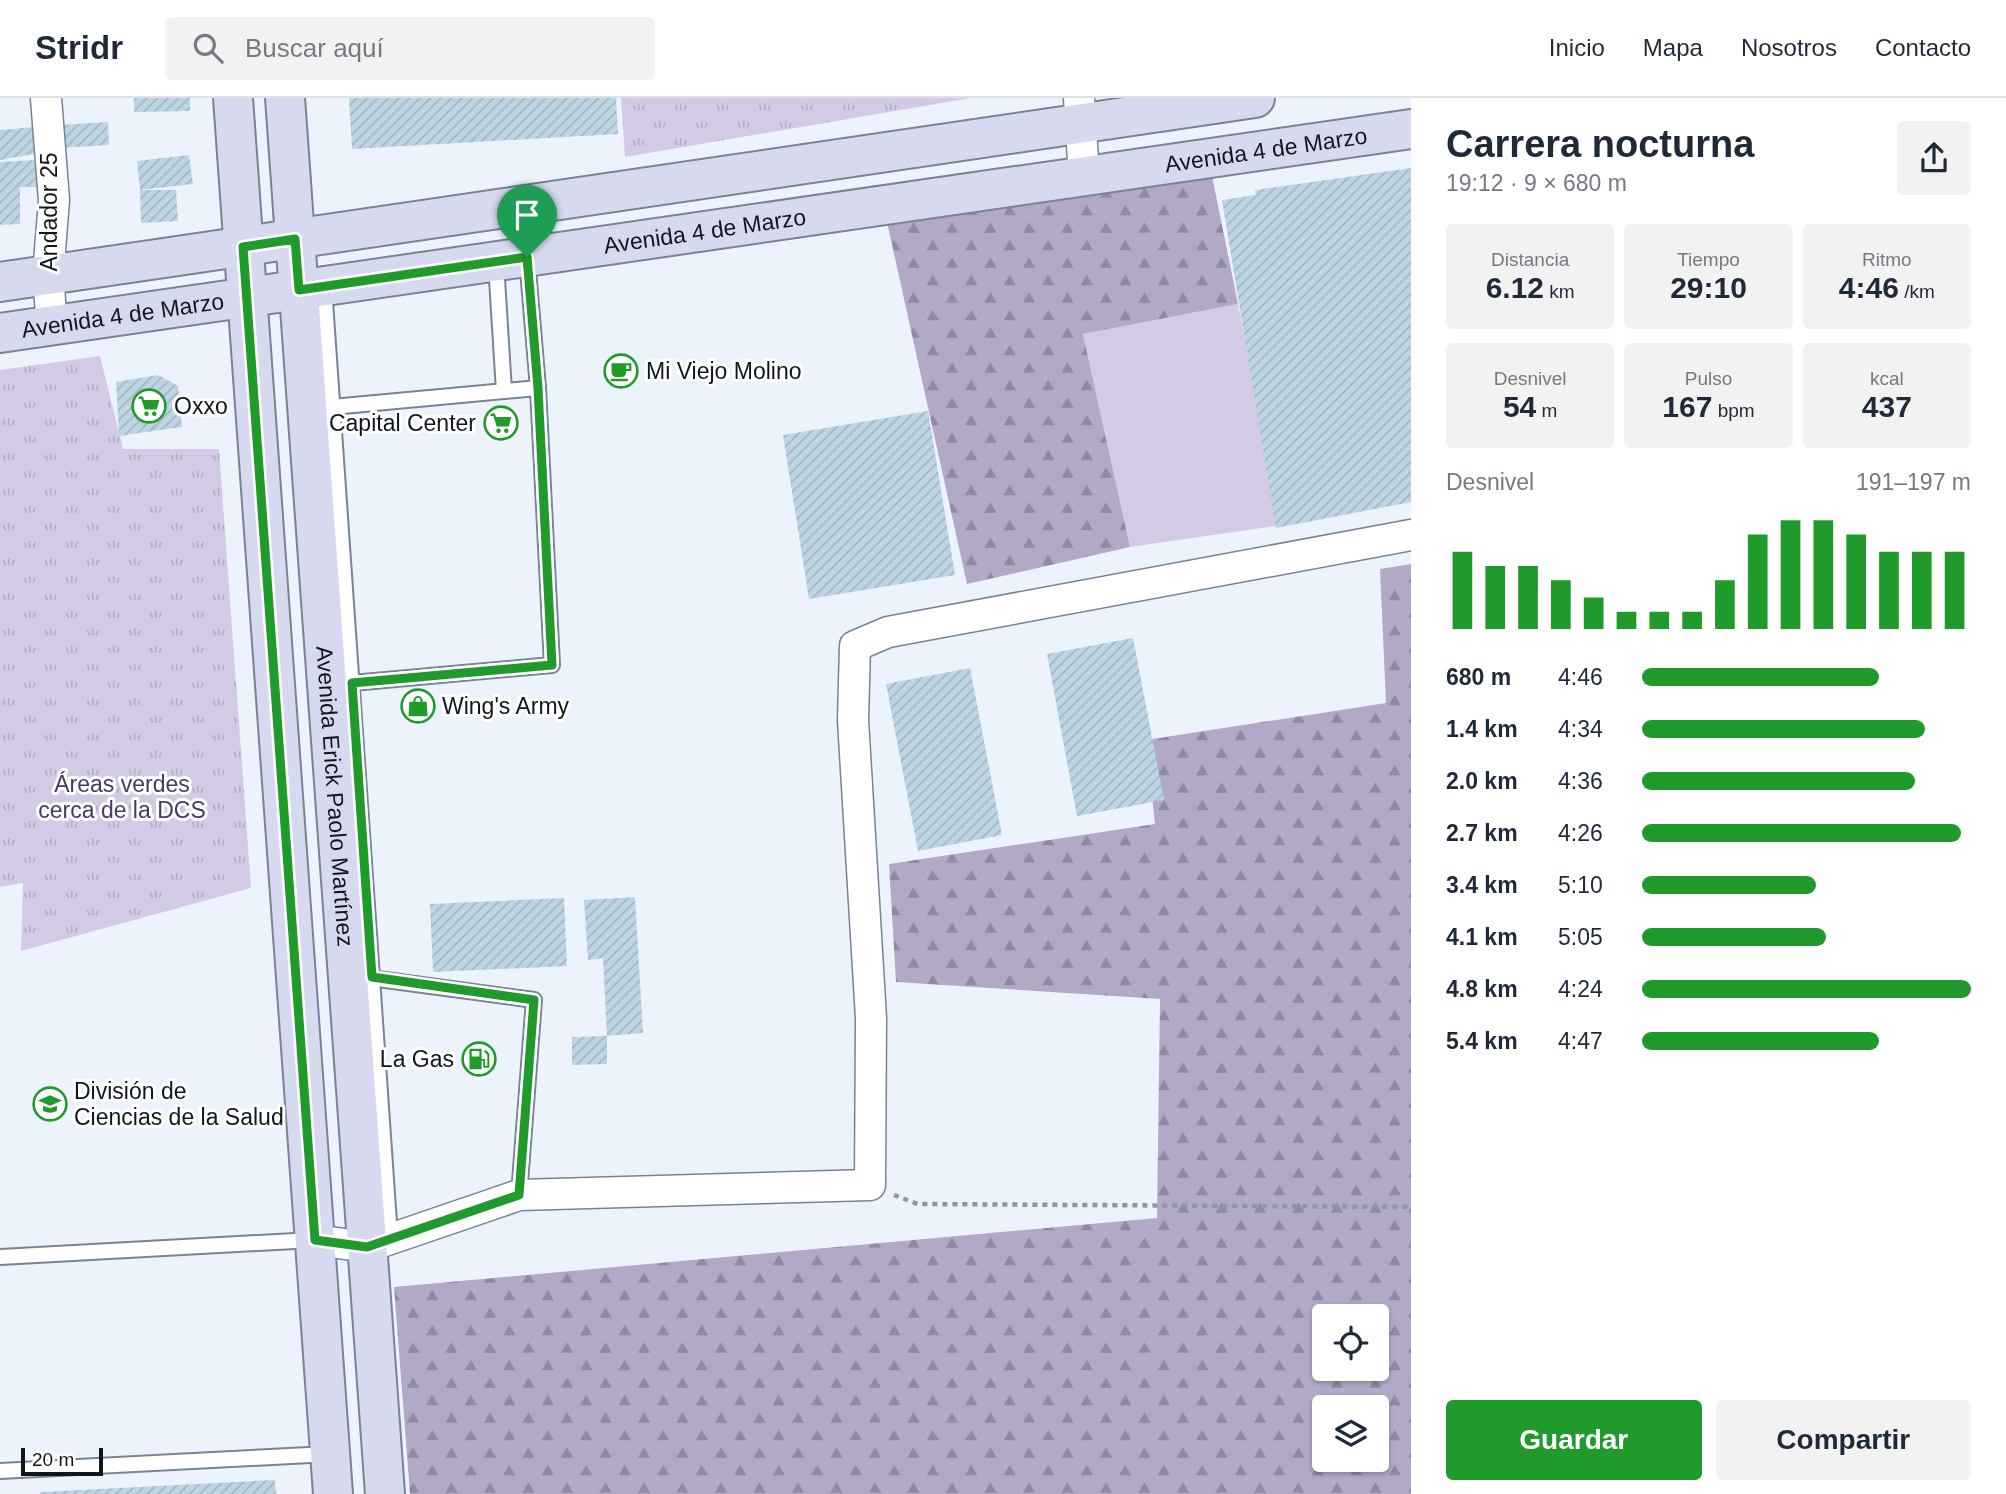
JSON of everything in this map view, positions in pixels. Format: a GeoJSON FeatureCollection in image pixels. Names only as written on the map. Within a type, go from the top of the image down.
{"type":"FeatureCollection","features":[{"type":"Feature","properties":{"kind":"main road"},"geometry":{"type":"LineString","coordinates":[[233,98],[333,1494]]}},
{"type":"Feature","properties":{"kind":"main road","name":"Avenida Erick Paolo Martínez"},"geometry":{"type":"LineString","coordinates":[[285,98],[295,239],[311,288],[325,481],[379,1242],[385,1494]]}},
{"type":"Feature","properties":{"kind":"main road"},"geometry":{"type":"LineString","coordinates":[[0,282],[295,239],[1080,111],[1255,98]]}},
{"type":"Feature","properties":{"kind":"main road","name":"Avenida 4 de Marzo"},"geometry":{"type":"LineString","coordinates":[[0,333],[1411,129]]}},
{"type":"Feature","properties":{"kind":"street","name":"Andador 25"},"geometry":{"type":"LineString","coordinates":[[46,98],[54,201],[48,275],[52,326]]}},
{"type":"Feature","properties":{"kind":"street"},"geometry":{"type":"LineString","coordinates":[[1080,111],[1084,176]]}},
{"type":"Feature","properties":{"kind":"street"},"geometry":{"type":"LineString","coordinates":[[315,1240],[379,1242],[519,1195],[870,1185],[871,1018],[853,720],[855,646],[888,632],[1411,535]]}},
{"type":"Feature","properties":{"kind":"lane"},"geometry":{"type":"LineString","coordinates":[[352,683],[552,665],[538,388],[511,259]]}},
{"type":"Feature","properties":{"kind":"lane"},"geometry":{"type":"LineString","coordinates":[[504,391],[511,259]]}},
{"type":"Feature","properties":{"kind":"lane"},"geometry":{"type":"LineString","coordinates":[[311,288],[332,407],[325,481],[352,683],[353,876]]}},
{"type":"Feature","properties":{"kind":"lane"},"geometry":{"type":"LineString","coordinates":[[332,407],[538,388]]}},
{"type":"Feature","properties":{"kind":"lane"},"geometry":{"type":"LineString","coordinates":[[360,977],[534,1000],[519,1195]]}},
{"type":"Feature","properties":{"kind":"lane"},"geometry":{"type":"LineString","coordinates":[[0,1257],[315,1240]]}},
{"type":"Feature","properties":{"kind":"lane"},"geometry":{"type":"LineString","coordinates":[[0,1471],[330,1453]]}},
{"type":"Feature","properties":{"kind":"path"},"geometry":{"type":"LineString","coordinates":[[870,1185],[918,1204],[1411,1207]]}},
{"type":"Feature","properties":{"kind":"green space"},"geometry":{"type":"Polygon","coordinates":[[[621,98],[971,98],[625,157],[621,98]]]}},
{"type":"Feature","properties":{"kind":"green space"},"geometry":{"type":"Polygon","coordinates":[[[1211,171],[1238,304],[1083,334],[1130,547],[967,584],[887,222],[1211,171]]]}},
{"type":"Feature","properties":{"kind":"green space"},"geometry":{"type":"Polygon","coordinates":[[[1238,304],[1282,525],[1130,547],[1083,334],[1238,304]]]}},
{"type":"Feature","properties":{"kind":"green space","name":"Áreas verdes cerca de la DCS"},"geometry":{"type":"Polygon","coordinates":[[[100,356],[123,449],[219,449],[251,888],[21,951],[23,883],[0,887],[0,370],[100,356]]]}},
{"type":"Feature","properties":{"kind":"green space"},"geometry":{"type":"Polygon","coordinates":[[[1411,564],[1411,1494],[410,1494],[394,1287],[1157,1218],[1160,999],[896,982],[889,864],[1155,824],[1146,740],[1386,703],[1380,569],[1411,564]]]}},
{"type":"Feature","properties":{"kind":"building"},"geometry":{"type":"Polygon","coordinates":[[[134,98],[190,98],[190,111],[134,112],[134,98]]]}},
{"type":"Feature","properties":{"kind":"building"},"geometry":{"type":"Polygon","coordinates":[[[349,98],[616,98],[618,134],[352,149],[349,98]]]}},
{"type":"Feature","properties":{"kind":"building"},"geometry":{"type":"Polygon","coordinates":[[[108,122],[109,145],[59,148],[58,125],[108,122]]]}},
{"type":"Feature","properties":{"kind":"building"},"geometry":{"type":"Polygon","coordinates":[[[34,127],[34,154],[0,160],[0,130],[34,127]]]}},
{"type":"Feature","properties":{"kind":"building"},"geometry":{"type":"Polygon","coordinates":[[[189,155],[193,184],[140,190],[137,161],[189,155]]]}},
{"type":"Feature","properties":{"kind":"building"},"geometry":{"type":"Polygon","coordinates":[[[37,160],[40,187],[20,187],[20,224],[0,225],[0,162],[37,160]]]}},
{"type":"Feature","properties":{"kind":"building"},"geometry":{"type":"Polygon","coordinates":[[[1411,168],[1411,502],[1276,528],[1222,200],[1256,195],[1255,190],[1411,168]]]}},
{"type":"Feature","properties":{"kind":"building"},"geometry":{"type":"Polygon","coordinates":[[[140,190],[176,190],[178,221],[141,223],[140,190]]]}},
{"type":"Feature","properties":{"kind":"building","name":"Oxxo"},"geometry":{"type":"Polygon","coordinates":[[[158,375],[178,386],[182,427],[119,436],[116,382],[158,375]]]}},
{"type":"Feature","properties":{"kind":"building"},"geometry":{"type":"Polygon","coordinates":[[[928,411],[955,575],[809,599],[783,435],[928,411]]]}},
{"type":"Feature","properties":{"kind":"building"},"geometry":{"type":"Polygon","coordinates":[[[1133,638],[1164,800],[1077,816],[1047,654],[1133,638]]]}},
{"type":"Feature","properties":{"kind":"building"},"geometry":{"type":"Polygon","coordinates":[[[970,668],[1002,835],[918,851],[886,684],[970,668]]]}},
{"type":"Feature","properties":{"kind":"building"},"geometry":{"type":"Polygon","coordinates":[[[635,897],[643,1033],[607,1036],[603,958],[588,960],[584,900],[635,897]]]}},
{"type":"Feature","properties":{"kind":"building"},"geometry":{"type":"Polygon","coordinates":[[[564,898],[567,966],[433,972],[430,904],[564,898]]]}},
{"type":"Feature","properties":{"kind":"building"},"geometry":{"type":"Polygon","coordinates":[[[607,1036],[607,1064],[572,1065],[572,1037],[607,1036]]]}},
{"type":"Feature","properties":{"kind":"building"},"geometry":{"type":"Polygon","coordinates":[[[275,1480],[276,1494],[40,1494],[40,1492],[275,1480]]]}},
{"type":"Feature","properties":{"kind":"place","name":"Mi Viejo Molino"},"geometry":{"type":"Point","coordinates":[621,371]}},
{"type":"Feature","properties":{"kind":"place","name":"Oxxo"},"geometry":{"type":"Point","coordinates":[149,406]}},
{"type":"Feature","properties":{"kind":"place","name":"Capital Center"},"geometry":{"type":"Point","coordinates":[501,423]}},
{"type":"Feature","properties":{"kind":"place","name":"Wing's Army"},"geometry":{"type":"Point","coordinates":[418,706]}},
{"type":"Feature","properties":{"kind":"place","name":"La Gas"},"geometry":{"type":"Point","coordinates":[479,1059]}},
{"type":"Feature","properties":{"kind":"place","name":"División de Ciencias de la Salud"},"geometry":{"type":"Point","coordinates":[50,1104]}},
{"type":"Feature","properties":{"kind":"route"},"geometry":{"type":"LineString","coordinates":[[295,239],[299,290],[527,257],[538,388],[552,665],[352,683],[372,977],[534,1000],[519,1195],[367,1247],[315,1240],[243,247],[295,239]]}}]}
